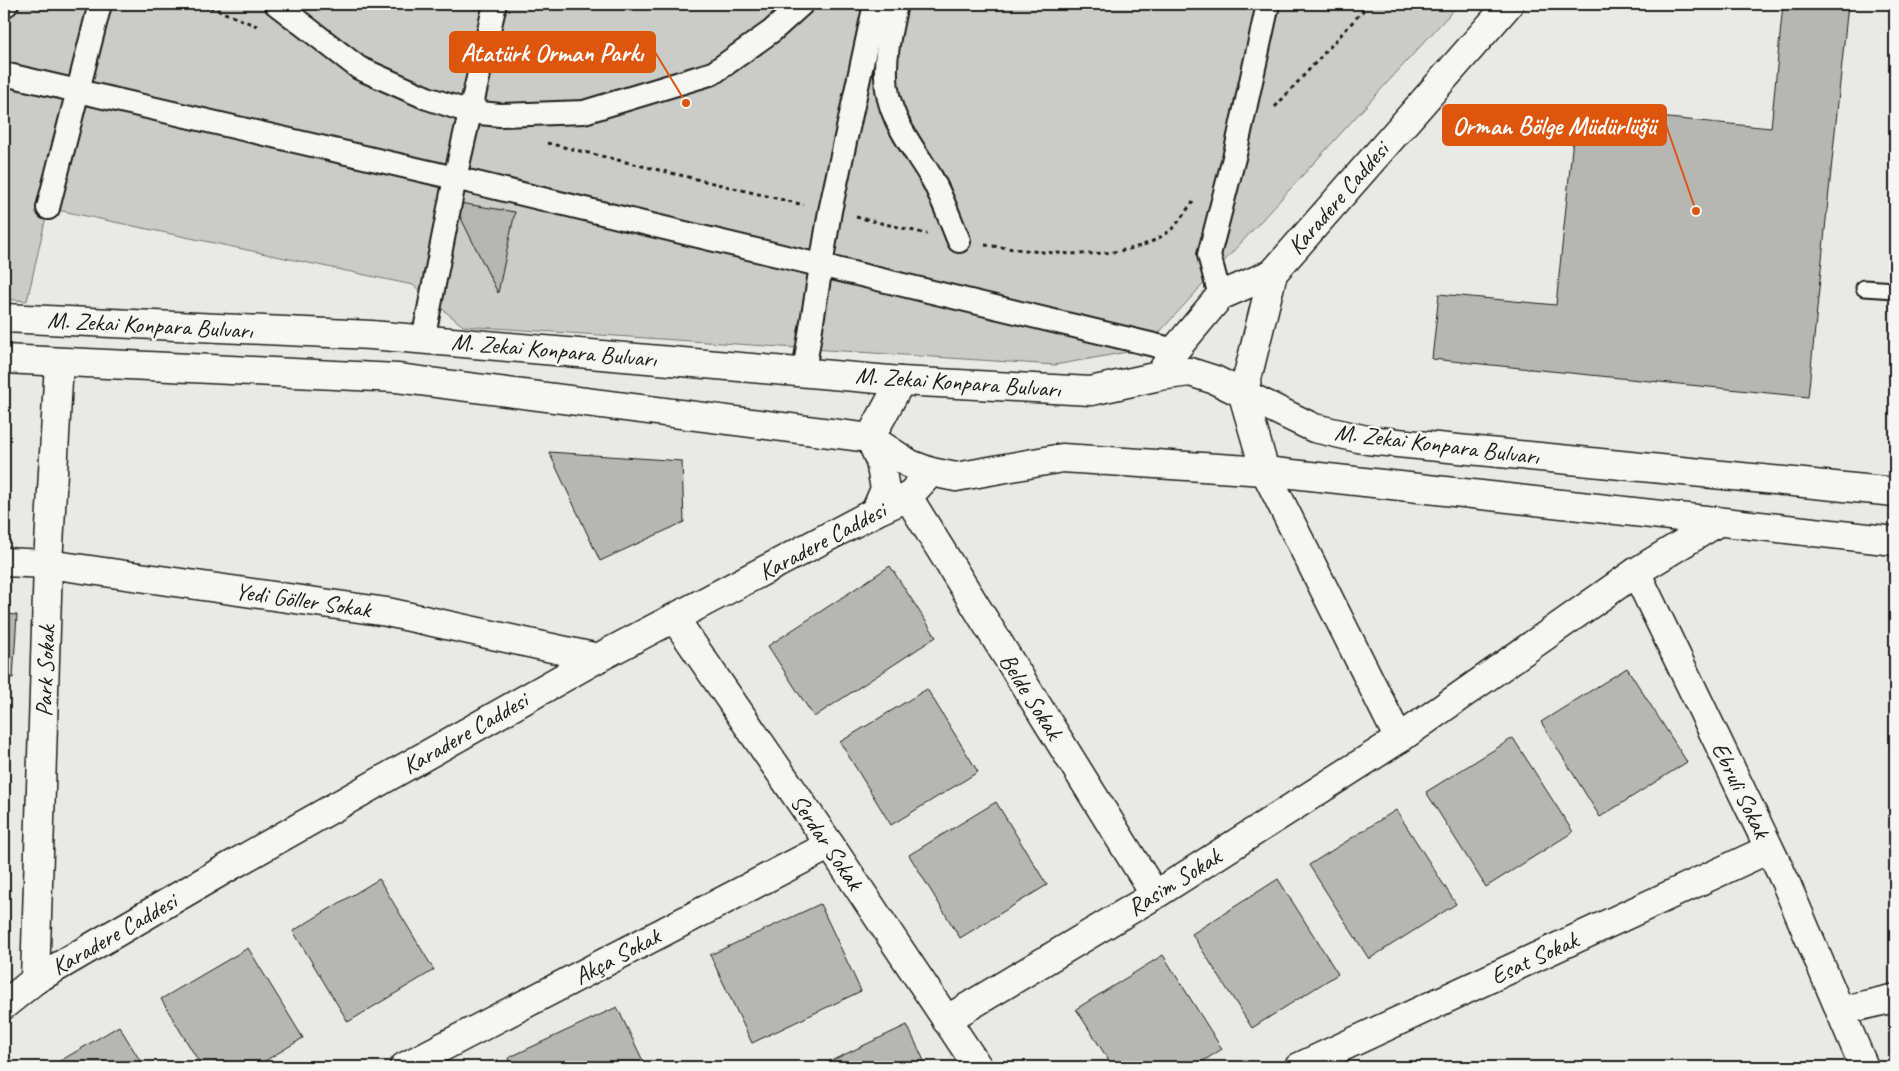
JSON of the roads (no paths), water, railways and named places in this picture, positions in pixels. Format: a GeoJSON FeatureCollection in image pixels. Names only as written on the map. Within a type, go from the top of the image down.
{"type":"FeatureCollection","features":[{"type":"Feature","properties":{"kind":"main road","name":"Karadere Caddesi"},"geometry":{"type":"LineString","coordinates":[[1159,376],[1175,350],[1220,296],[1273,273],[1509,4]]}},
{"type":"Feature","properties":{"kind":"main road"},"geometry":{"type":"LineString","coordinates":[[1273,273],[1243,395],[1265,471],[1399,739]]}},
{"type":"Feature","properties":{"kind":"main road","name":"M. Zekai Konpara Bulvarı"},"geometry":{"type":"LineString","coordinates":[[4,318],[371,335],[900,380],[1091,391],[1159,376],[1190,372],[1215,380],[1314,428],[1366,440],[1895,492]]}},
{"type":"Feature","properties":{"kind":"main road","name":"M. Zekai Konpara Bulvarı"},"geometry":{"type":"LineString","coordinates":[[4,360],[397,378],[870,438],[910,464],[931,472],[956,477],[1062,458],[1265,471],[1895,541]]}},
{"type":"Feature","properties":{"kind":"main road","name":"Park Sokak"},"geometry":{"type":"LineString","coordinates":[[35,980],[48,564],[59,362]]}},
{"type":"Feature","properties":{"kind":"main road"},"geometry":{"type":"LineString","coordinates":[[874,512],[885,489],[880,461],[870,438],[900,380]]}},
{"type":"Feature","properties":{"kind":"main road","name":"Karadere Caddesi"},"geometry":{"type":"LineString","coordinates":[[4,1005],[35,980],[227,868],[598,658],[675,619],[874,512],[908,497],[931,472]]}},
{"type":"Feature","properties":{"kind":"main road","name":"Belde Sokak"},"geometry":{"type":"LineString","coordinates":[[908,497],[1155,895]]}},
{"type":"Feature","properties":{"kind":"main road","name":"Rasim Sokak"},"geometry":{"type":"LineString","coordinates":[[946,1020],[1155,895],[1399,739],[1636,572],[1718,522]]}},
{"type":"Feature","properties":{"kind":"main road","name":"Yedi Göller Sokak"},"geometry":{"type":"LineString","coordinates":[[4,562],[48,564],[387,612],[598,658]]}},
{"type":"Feature","properties":{"kind":"main road","name":"Ebruli Sokak"},"geometry":{"type":"LineString","coordinates":[[1636,572],[1769,849],[1864,1067]]}},
{"type":"Feature","properties":{"kind":"main road","name":"Serdar Sokak"},"geometry":{"type":"LineString","coordinates":[[675,619],[830,845],[978,1067]]}},
{"type":"Feature","properties":{"kind":"main road","name":"Akça Sokak"},"geometry":{"type":"LineString","coordinates":[[404,1067],[830,845]]}},
{"type":"Feature","properties":{"kind":"main road","name":"Esat Sokak"},"geometry":{"type":"LineString","coordinates":[[1299,1067],[1769,849]]}},
{"type":"Feature","properties":{"kind":"main road"},"geometry":{"type":"LineString","coordinates":[[1840,1010],[1895,998]]}},
{"type":"Feature","properties":{"kind":"street"},"geometry":{"type":"LineString","coordinates":[[48,208],[80,92],[100,4]]}},
{"type":"Feature","properties":{"kind":"street"},"geometry":{"type":"LineString","coordinates":[[276,4],[359,68],[427,98],[470,112],[500,116],[584,112],[713,74],[772,31],[802,4]]}},
{"type":"Feature","properties":{"kind":"street"},"geometry":{"type":"LineString","coordinates":[[422,340],[455,178],[495,4]]}},
{"type":"Feature","properties":{"kind":"street"},"geometry":{"type":"LineString","coordinates":[[804,371],[830,211],[875,4]]}},
{"type":"Feature","properties":{"kind":"street"},"geometry":{"type":"LineString","coordinates":[[896,4],[889,39],[886,78],[894,115],[911,150],[931,178],[959,241]]}},
{"type":"Feature","properties":{"kind":"street"},"geometry":{"type":"LineString","coordinates":[[1220,296],[1209,255],[1236,150],[1268,4]]}},
{"type":"Feature","properties":{"kind":"street"},"geometry":{"type":"LineString","coordinates":[[4,74],[455,178],[1175,350]]}},
{"type":"Feature","properties":{"kind":"lane"},"geometry":{"type":"LineString","coordinates":[[1864,288],[1895,290]]}},
{"type":"Feature","properties":{"kind":"place","name":"Atatürk Orman Parkı"},"geometry":{"type":"Point","coordinates":[686,103]}},
{"type":"Feature","properties":{"kind":"place","name":"Orman Bölge Müdürlüğü"},"geometry":{"type":"Point","coordinates":[1696,211]}}]}
